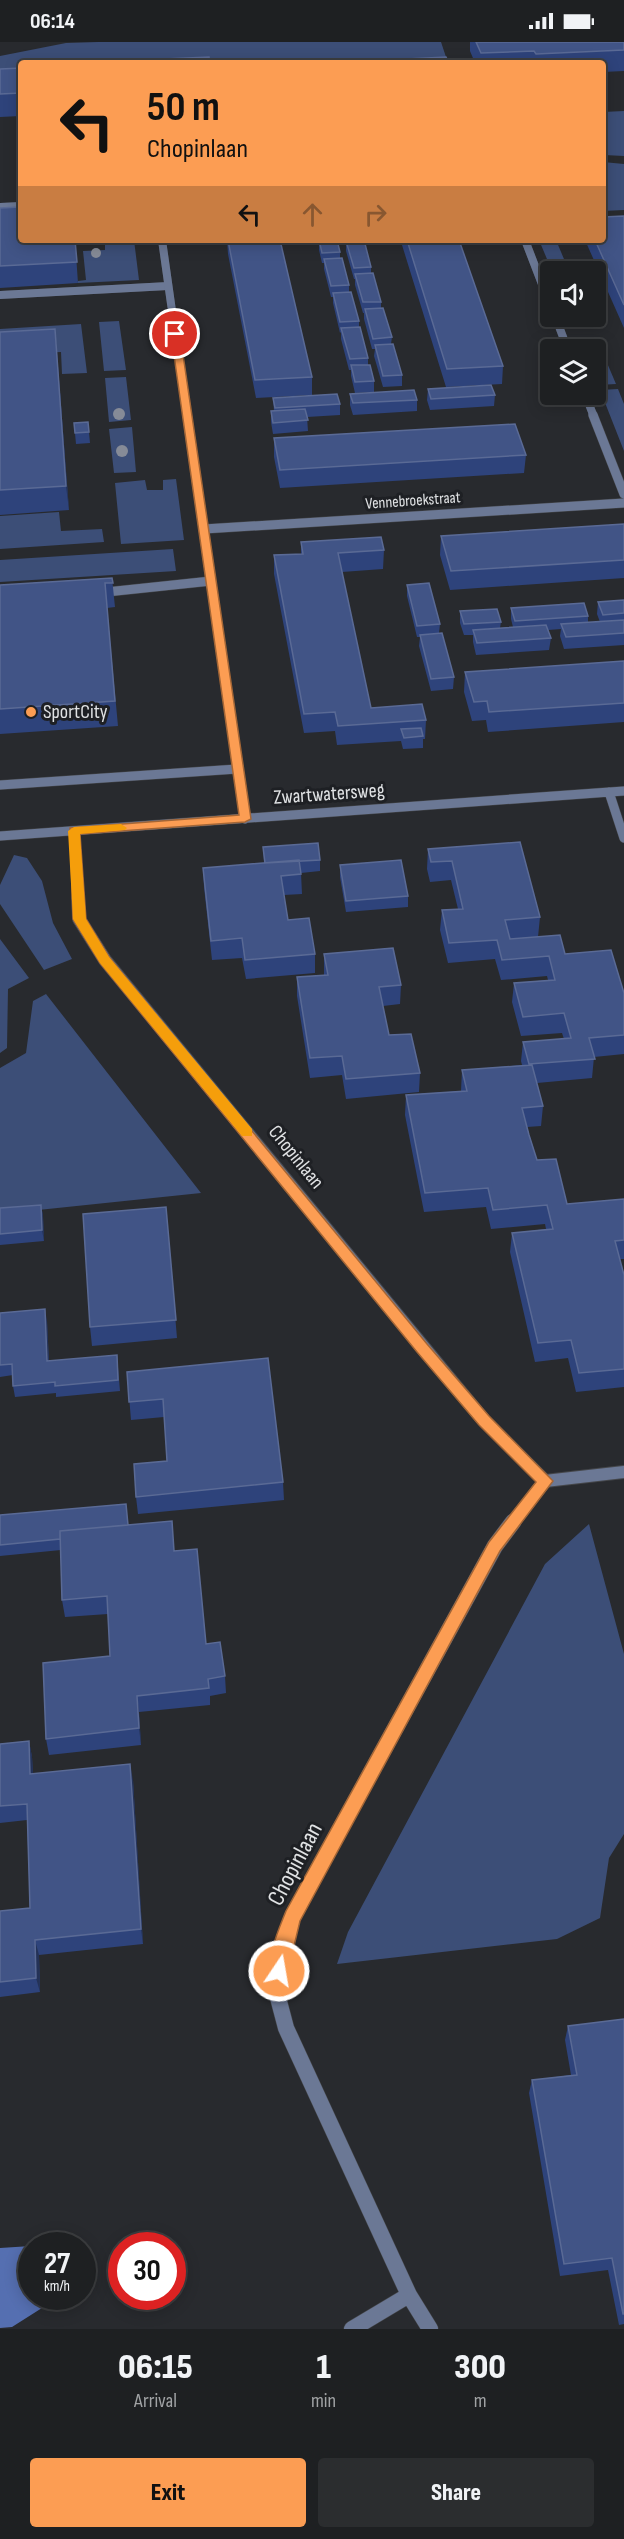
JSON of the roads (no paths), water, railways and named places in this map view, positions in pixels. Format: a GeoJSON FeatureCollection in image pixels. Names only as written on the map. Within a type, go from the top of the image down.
{"type":"FeatureCollection","features":[{"type":"Feature","properties":{"kind":"street"},"geometry":{"type":"LineString","coordinates":[[0,207],[18,206]]}},
{"type":"Feature","properties":{"kind":"street"},"geometry":{"type":"LineString","coordinates":[[162,243],[245,819]]}},
{"type":"Feature","properties":{"kind":"street"},"geometry":{"type":"LineString","coordinates":[[526,243],[540,280]]}},
{"type":"Feature","properties":{"kind":"street"},"geometry":{"type":"LineString","coordinates":[[0,295],[168,286]]}},
{"type":"Feature","properties":{"kind":"street"},"geometry":{"type":"LineString","coordinates":[[589,405],[624,494]]}},
{"type":"Feature","properties":{"kind":"street","name":"Vennebroekstraat"},"geometry":{"type":"LineString","coordinates":[[204,529],[624,503]]}},
{"type":"Feature","properties":{"kind":"street"},"geometry":{"type":"LineString","coordinates":[[82,594],[211,580]]}},
{"type":"Feature","properties":{"kind":"street"},"geometry":{"type":"LineString","coordinates":[[0,785],[237,769]]}},
{"type":"Feature","properties":{"kind":"street","name":"Zwartwatersweg"},"geometry":{"type":"LineString","coordinates":[[0,836],[624,790]]}},
{"type":"Feature","properties":{"kind":"street"},"geometry":{"type":"LineString","coordinates":[[609,792],[624,838]]}},
{"type":"Feature","properties":{"kind":"street","name":"Chopinlaan"},"geometry":{"type":"LineString","coordinates":[[74,831],[80,919],[105,960],[422,1348],[484,1420],[545,1481],[495,1546],[292,1917],[281,1951],[276,1990],[286,2028],[409,2295],[430,2329]]}},
{"type":"Feature","properties":{"kind":"street"},"geometry":{"type":"LineString","coordinates":[[545,1481],[624,1472]]}},
{"type":"Feature","properties":{"kind":"street"},"geometry":{"type":"LineString","coordinates":[[352,2329],[409,2295]]}},
{"type":"Feature","properties":{"kind":"place","name":"SportCity"},"geometry":{"type":"Point","coordinates":[31,712]}}]}
